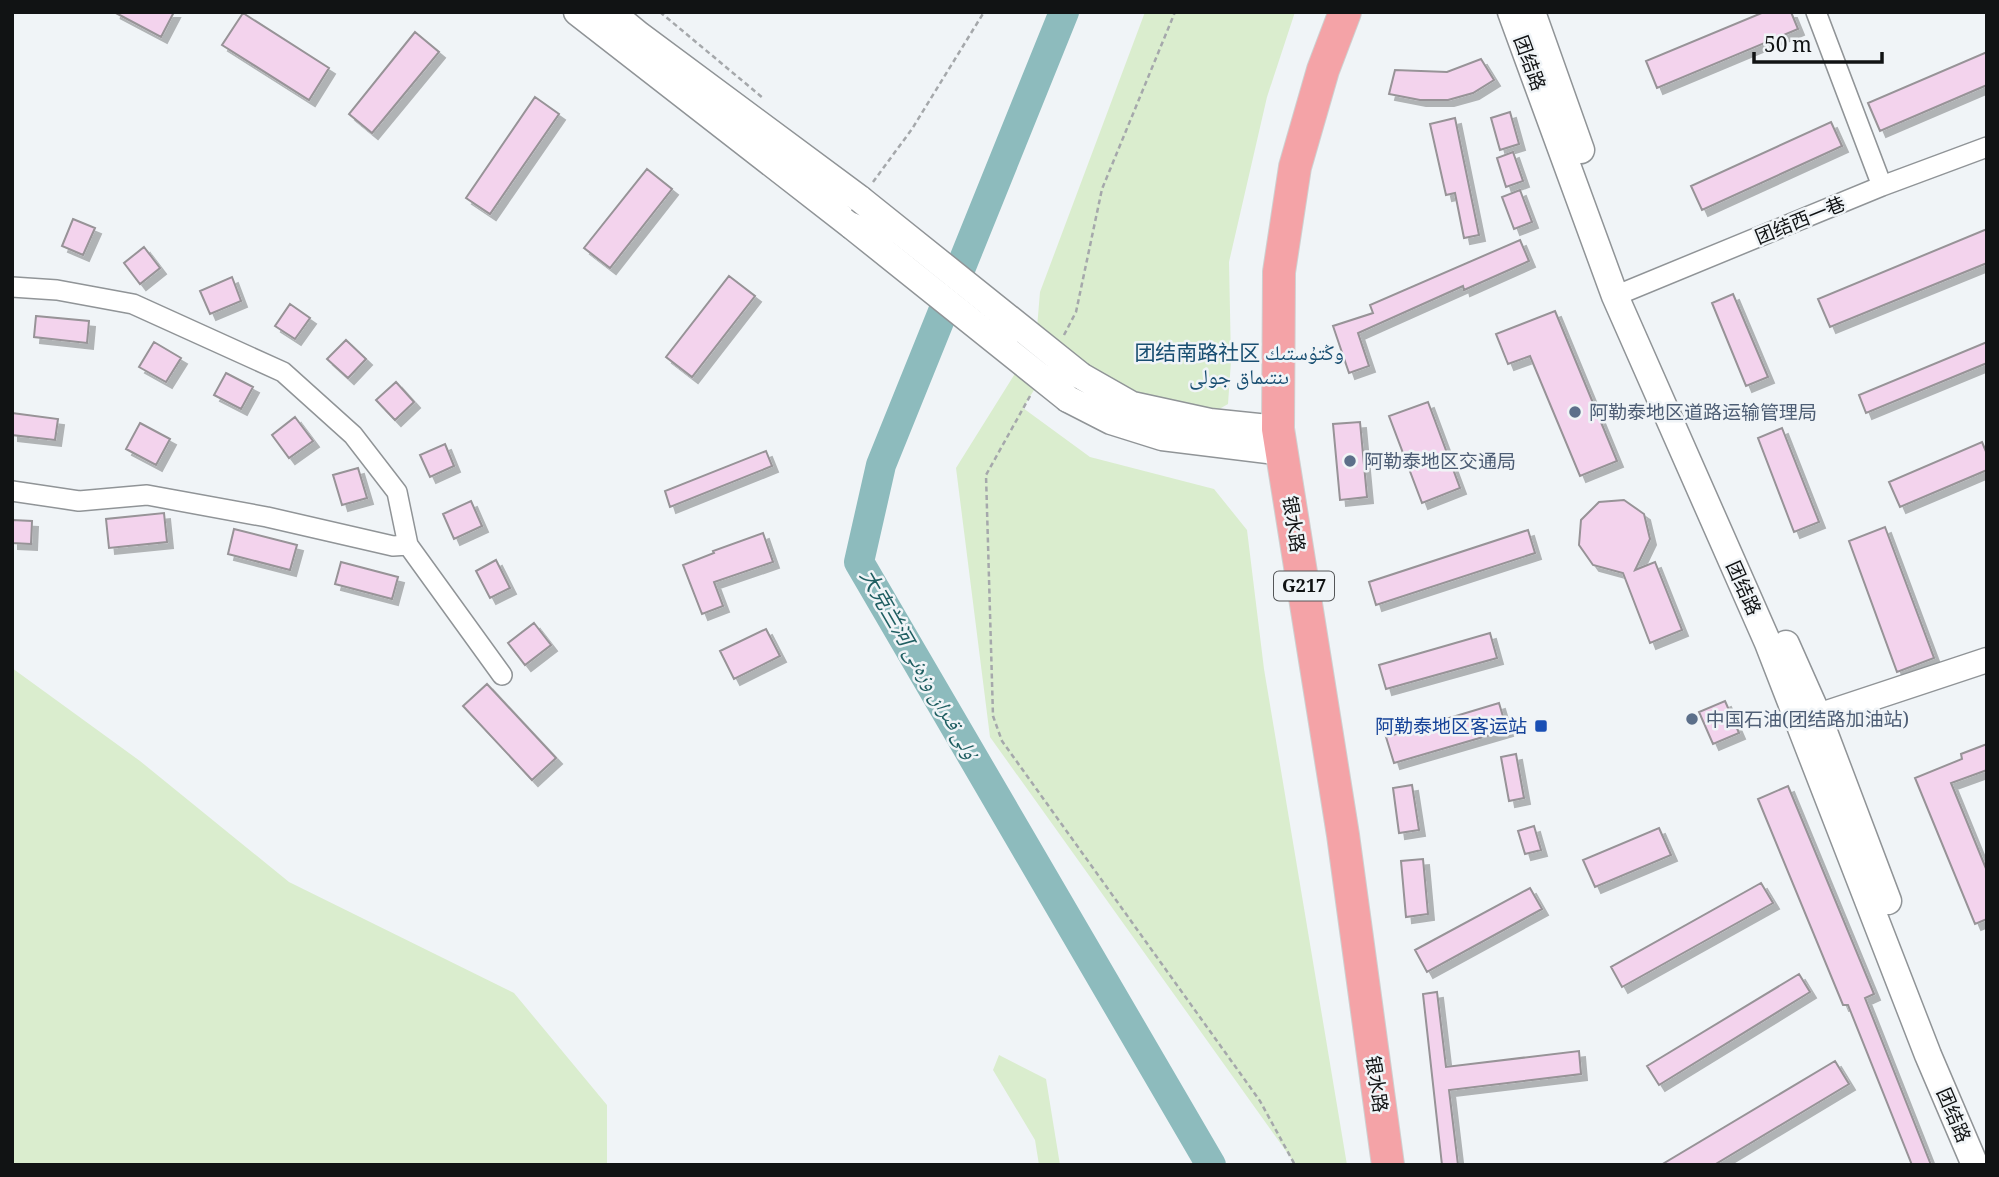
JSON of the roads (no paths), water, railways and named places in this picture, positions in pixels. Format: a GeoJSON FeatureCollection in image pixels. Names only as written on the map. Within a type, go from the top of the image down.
{"type":"FeatureCollection","features":[{"type":"Feature","properties":{"kind":"highway","name":"银水路"},"geometry":{"type":"LineString","coordinates":[[1325,12],[1275,172],[1263,264],[1259,325],[1282,569],[1370,1165]]}},
{"type":"Feature","properties":{"kind":"highway","name":"银水路"},"geometry":{"type":"LineString","coordinates":[[1345,12],[1324,70],[1295,167],[1279,272],[1270,439],[1343,835],[1388,1165]]}},
{"type":"Feature","properties":{"kind":"main road"},"geometry":{"type":"LineString","coordinates":[[577,12],[852,226],[1074,387]]}},
{"type":"Feature","properties":{"kind":"main road"},"geometry":{"type":"LineString","coordinates":[[611,12],[639,36],[860,199],[1111,422],[1162,437],[1270,439]]}},
{"type":"Feature","properties":{"kind":"main road","name":"团结路"},"geometry":{"type":"LineString","coordinates":[[1511,12],[1623,293],[1809,720],[1987,1150]]}},
{"type":"Feature","properties":{"kind":"main road","name":"团结路"},"geometry":{"type":"LineString","coordinates":[[1532,12],[1623,293]]}},
{"type":"Feature","properties":{"kind":"main road","name":"团结路"},"geometry":{"type":"LineString","coordinates":[[1809,720],[1928,1055],[1975,1165]]}},
{"type":"Feature","properties":{"kind":"street"},"geometry":{"type":"LineString","coordinates":[[1816,12],[1882,187]]}},
{"type":"Feature","properties":{"kind":"street","name":"团结西一巷"},"geometry":{"type":"LineString","coordinates":[[1623,293],[1987,147]]}},
{"type":"Feature","properties":{"kind":"street"},"geometry":{"type":"LineString","coordinates":[[12,287],[57,290],[133,304],[283,372],[353,435],[397,492],[408,545],[502,675]]}},
{"type":"Feature","properties":{"kind":"street"},"geometry":{"type":"LineString","coordinates":[[12,491],[79,501],[147,495],[267,517],[393,545],[408,545]]}},
{"type":"Feature","properties":{"kind":"street"},"geometry":{"type":"LineString","coordinates":[[1809,720],[1987,660]]}},
{"type":"Feature","properties":{"kind":"waterway","name":"大克兰河 ۇلى قىران وزەنى"},"geometry":{"type":"LineString","coordinates":[[1064,12],[881,465],[859,562],[1211,1165]]}},
{"type":"Feature","properties":{"kind":"place","name":"阿勒泰地区道路运输管理局"},"geometry":{"type":"Point","coordinates":[1575,412]}},
{"type":"Feature","properties":{"kind":"place","name":"阿勒泰地区交通局"},"geometry":{"type":"Point","coordinates":[1350,461]}},
{"type":"Feature","properties":{"kind":"place","name":"中国石油(团结路加油站)"},"geometry":{"type":"Point","coordinates":[1692,719]}},
{"type":"Feature","properties":{"kind":"place","name":"阿勒泰地区客运站"},"geometry":{"type":"Point","coordinates":[1541,726]}},
{"type":"Feature","properties":{"kind":"district","name":"团结南路社区 وڭتۇستىك ىنتىماق جولى"},"geometry":{"type":"Point","coordinates":[1239,365]}}]}
